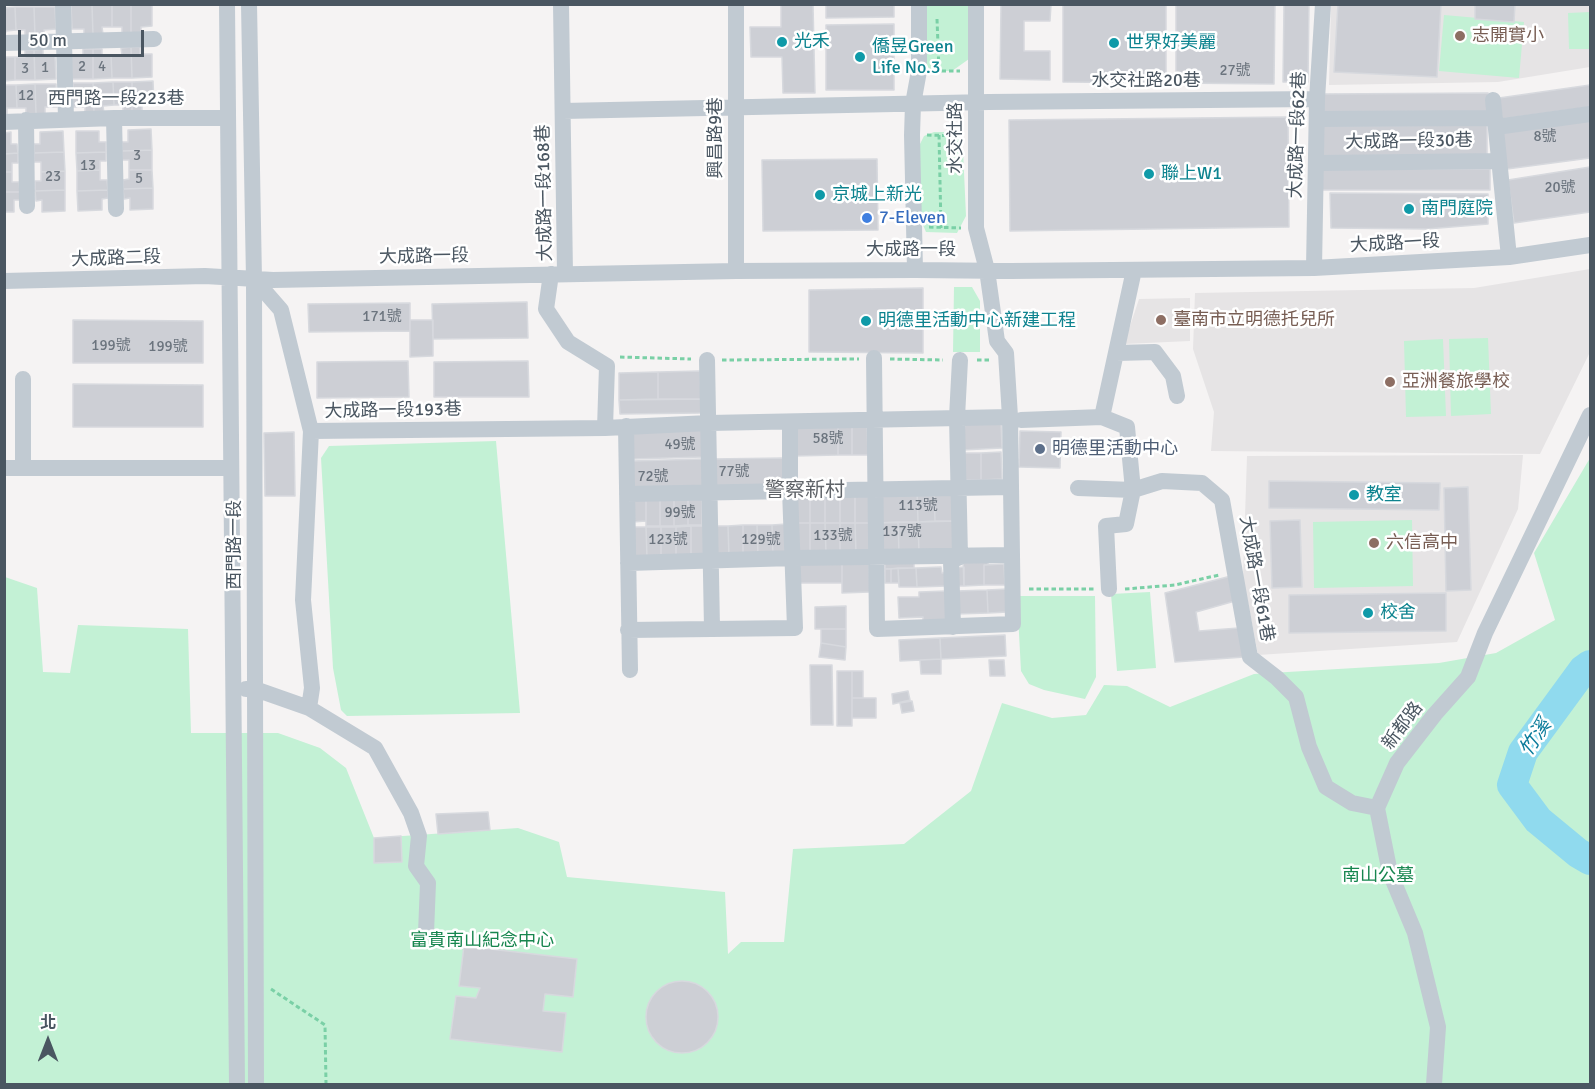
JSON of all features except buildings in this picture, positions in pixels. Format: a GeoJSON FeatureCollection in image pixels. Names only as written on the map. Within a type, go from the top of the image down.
{"type":"FeatureCollection","features":[{"type":"Feature","properties":{"kind":"street"},"geometry":{"type":"LineString","coordinates":[[63,4],[66,119]]}},
{"type":"Feature","properties":{"kind":"street","name":"西門路一段"},"geometry":{"type":"LineString","coordinates":[[227,4],[237,1084]]}},
{"type":"Feature","properties":{"kind":"street","name":"西門路一段"},"geometry":{"type":"LineString","coordinates":[[249,4],[254,279],[256,1084]]}},
{"type":"Feature","properties":{"kind":"street","name":"大成路一段168巷"},"geometry":{"type":"LineString","coordinates":[[558,274],[563,111],[561,4]]}},
{"type":"Feature","properties":{"kind":"street","name":"興昌路9巷"},"geometry":{"type":"LineString","coordinates":[[736,4],[736,271]]}},
{"type":"Feature","properties":{"kind":"street"},"geometry":{"type":"LineString","coordinates":[[915,270],[912,135],[913,104],[919,71],[919,4]]}},
{"type":"Feature","properties":{"kind":"street","name":"水交社路"},"geometry":{"type":"LineString","coordinates":[[976,4],[976,228],[987,270]]}},
{"type":"Feature","properties":{"kind":"street","name":"大成路一段62巷"},"geometry":{"type":"LineString","coordinates":[[1314,268],[1317,99],[1323,4]]}},
{"type":"Feature","properties":{"kind":"street"},"geometry":{"type":"LineString","coordinates":[[4,43],[153,39]]}},
{"type":"Feature","properties":{"kind":"street","name":"水交社路20巷"},"geometry":{"type":"LineString","coordinates":[[563,111],[976,102],[1317,99]]}},
{"type":"Feature","properties":{"kind":"street","name":"大成路一段30巷"},"geometry":{"type":"LineString","coordinates":[[1493,100],[1509,257]]}},
{"type":"Feature","properties":{"kind":"street","name":"大成路一段30巷"},"geometry":{"type":"LineString","coordinates":[[1320,119],[1495,123],[1590,114]]}},
{"type":"Feature","properties":{"kind":"street"},"geometry":{"type":"LineString","coordinates":[[114,118],[116,208]]}},
{"type":"Feature","properties":{"kind":"street","name":"西門路一段223巷"},"geometry":{"type":"LineString","coordinates":[[4,122],[114,118],[228,118]]}},
{"type":"Feature","properties":{"kind":"street"},"geometry":{"type":"LineString","coordinates":[[26,120],[27,206]]}},
{"type":"Feature","properties":{"kind":"street","name":"大成路一段30巷"},"geometry":{"type":"LineString","coordinates":[[1320,163],[1499,161]]}},
{"type":"Feature","properties":{"kind":"street","name":"大成路一段"},"geometry":{"type":"LineString","coordinates":[[229,278],[736,271],[1314,268],[1509,257],[1590,245]]}},
{"type":"Feature","properties":{"kind":"street"},"geometry":{"type":"LineString","coordinates":[[874,358],[877,630],[1013,624],[1011,487],[1016,418],[1006,353],[997,341],[987,270]]}},
{"type":"Feature","properties":{"kind":"street"},"geometry":{"type":"LineString","coordinates":[[1102,417],[1134,270]]}},
{"type":"Feature","properties":{"kind":"street"},"geometry":{"type":"LineString","coordinates":[[558,274],[546,309],[568,342],[607,366],[606,428]]}},
{"type":"Feature","properties":{"kind":"street","name":"大成路二段"},"geometry":{"type":"LineString","coordinates":[[4,281],[205,276],[229,278]]}},
{"type":"Feature","properties":{"kind":"street","name":"大成路一段193巷"},"geometry":{"type":"LineString","coordinates":[[254,279],[281,310],[311,431],[606,428],[709,423],[957,417],[1016,418]]}},
{"type":"Feature","properties":{"kind":"street"},"geometry":{"type":"LineString","coordinates":[[1116,353],[1155,352],[1173,376],[1177,396]]}},
{"type":"Feature","properties":{"kind":"street"},"geometry":{"type":"LineString","coordinates":[[707,360],[712,628]]}},
{"type":"Feature","properties":{"kind":"street"},"geometry":{"type":"LineString","coordinates":[[960,360],[957,417],[960,557]]}},
{"type":"Feature","properties":{"kind":"street"},"geometry":{"type":"LineString","coordinates":[[23,467],[24,379]]}},
{"type":"Feature","properties":{"kind":"street","name":"新都路"},"geometry":{"type":"LineString","coordinates":[[1377,808],[1397,764],[1435,714],[1468,676],[1485,633],[1590,415]]}},
{"type":"Feature","properties":{"kind":"street"},"geometry":{"type":"LineString","coordinates":[[1016,418],[1102,417],[1127,427],[1133,490],[1126,524],[1106,526],[1108,589]]}},
{"type":"Feature","properties":{"kind":"street"},"geometry":{"type":"LineString","coordinates":[[628,630],[795,628],[790,422]]}},
{"type":"Feature","properties":{"kind":"street"},"geometry":{"type":"LineString","coordinates":[[626,426],[630,670]]}},
{"type":"Feature","properties":{"kind":"street"},"geometry":{"type":"LineString","coordinates":[[309,708],[312,688],[303,600],[311,431]]}},
{"type":"Feature","properties":{"kind":"street"},"geometry":{"type":"LineString","coordinates":[[4,468],[230,468]]}},
{"type":"Feature","properties":{"kind":"street","name":"大成路一段61巷"},"geometry":{"type":"LineString","coordinates":[[1078,488],[1133,490],[1162,481],[1202,483],[1222,500],[1250,657],[1277,678],[1296,697],[1310,747],[1326,788],[1352,803],[1377,808]]}},
{"type":"Feature","properties":{"kind":"street"},"geometry":{"type":"LineString","coordinates":[[627,494],[1011,487]]}},
{"type":"Feature","properties":{"kind":"street"},"geometry":{"type":"LineString","coordinates":[[628,563],[1012,555]]}},
{"type":"Feature","properties":{"kind":"street"},"geometry":{"type":"LineString","coordinates":[[953,627],[951,561],[960,557]]}},
{"type":"Feature","properties":{"kind":"street"},"geometry":{"type":"LineString","coordinates":[[233,689],[255,689],[309,708],[375,748],[411,813],[419,836],[416,866],[428,883],[426,933]]}},
{"type":"Feature","properties":{"kind":"street"},"geometry":{"type":"LineString","coordinates":[[1377,808],[1390,873],[1415,933],[1438,1027],[1434,1084]]}},
{"type":"Feature","properties":{"kind":"path"},"geometry":{"type":"LineString","coordinates":[[937,16],[939,71]]}},
{"type":"Feature","properties":{"kind":"path"},"geometry":{"type":"LineString","coordinates":[[919,71],[975,71]]}},
{"type":"Feature","properties":{"kind":"path"},"geometry":{"type":"LineString","coordinates":[[912,135],[976,136]]}},
{"type":"Feature","properties":{"kind":"path"},"geometry":{"type":"LineString","coordinates":[[939,135],[941,228]]}},
{"type":"Feature","properties":{"kind":"path"},"geometry":{"type":"LineString","coordinates":[[913,227],[976,228]]}},
{"type":"Feature","properties":{"kind":"path"},"geometry":{"type":"LineString","coordinates":[[591,356],[707,360],[874,358],[1006,360]]}},
{"type":"Feature","properties":{"kind":"path"},"geometry":{"type":"LineString","coordinates":[[256,975],[271,989],[325,1025],[326,1084]]}},
{"type":"Feature","properties":{"kind":"shaded area","name":"志開實小"},"geometry":{"type":"Polygon","coordinates":[[[1331,5],[1590,5],[1590,67],[1498,82],[1329,85],[1331,5]]]}},
{"type":"Feature","properties":{"kind":"shaded area","name":"亞洲餐旅學校"},"geometry":{"type":"Polygon","coordinates":[[[1590,269],[1590,352],[1540,454],[1211,451],[1214,412],[1193,349],[1195,293],[1474,288],[1590,269]]]}},
{"type":"Feature","properties":{"kind":"shaded area","name":"臺南市立明德托兒所"},"geometry":{"type":"Polygon","coordinates":[[[1190,298],[1190,341],[1124,344],[1139,299],[1190,298]]]}},
{"type":"Feature","properties":{"kind":"shaded area","name":"六信高中"},"geometry":{"type":"Polygon","coordinates":[[[1523,455],[1518,509],[1457,642],[1258,655],[1243,577],[1247,456],[1523,455]]]}},
{"type":"Feature","properties":{"kind":"green space"},"geometry":{"type":"Polygon","coordinates":[[[923,5],[969,5],[969,59],[952,71],[932,71],[922,61],[923,5]]]}},
{"type":"Feature","properties":{"kind":"green space"},"geometry":{"type":"Polygon","coordinates":[[[1590,12],[1590,49],[1569,49],[1568,13],[1590,12]]]}},
{"type":"Feature","properties":{"kind":"green space"},"geometry":{"type":"Polygon","coordinates":[[[1444,15],[1524,22],[1519,78],[1439,71],[1444,15]]]}},
{"type":"Feature","properties":{"kind":"green space"},"geometry":{"type":"Polygon","coordinates":[[[934,132],[948,132],[957,136],[963,150],[966,216],[957,233],[926,232],[920,218],[919,146],[924,136],[934,132]]]}},
{"type":"Feature","properties":{"kind":"green space"},"geometry":{"type":"Polygon","coordinates":[[[954,287],[972,287],[980,301],[980,352],[953,352],[954,287]]]}},
{"type":"Feature","properties":{"kind":"green space"},"geometry":{"type":"Polygon","coordinates":[[[1488,338],[1491,414],[1451,416],[1449,339],[1488,338]]]}},
{"type":"Feature","properties":{"kind":"green space"},"geometry":{"type":"Polygon","coordinates":[[[1443,339],[1446,416],[1406,417],[1404,341],[1443,339]]]}},
{"type":"Feature","properties":{"kind":"green space"},"geometry":{"type":"Polygon","coordinates":[[[496,441],[520,713],[347,716],[341,710],[333,668],[321,458],[329,446],[496,441]]]}},
{"type":"Feature","properties":{"kind":"green space","name":"南山公墓"},"geometry":{"type":"Polygon","coordinates":[[[1590,458],[1590,1084],[5,1084],[5,577],[37,588],[43,672],[70,673],[78,625],[188,629],[191,733],[278,733],[320,748],[346,768],[374,838],[518,828],[559,842],[567,877],[725,892],[728,954],[741,942],[784,942],[793,849],[904,844],[971,791],[1002,703],[1052,718],[1086,715],[1104,685],[1127,686],[1170,707],[1254,674],[1439,663],[1496,653],[1555,620],[1534,553],[1590,458]]]}},
{"type":"Feature","properties":{"kind":"green space"},"geometry":{"type":"Polygon","coordinates":[[[1412,520],[1413,586],[1314,588],[1313,522],[1412,520]]]}},
{"type":"Feature","properties":{"kind":"green space"},"geometry":{"type":"Polygon","coordinates":[[[1150,592],[1156,668],[1117,671],[1111,594],[1150,592]]]}},
{"type":"Feature","properties":{"kind":"green space"},"geometry":{"type":"Polygon","coordinates":[[[1017,596],[1095,596],[1096,677],[1085,699],[1044,690],[1029,684],[1021,671],[1017,596]]]}},
{"type":"Feature","properties":{"kind":"waterway","name":"竹溪"},"geometry":{"type":"LineString","coordinates":[[1590,665],[1583,670],[1523,752],[1512,785],[1538,820],[1590,860]]}},
{"type":"Feature","properties":{"kind":"place","name":"志開實小"},"geometry":{"type":"Point","coordinates":[1460,36]}},
{"type":"Feature","properties":{"kind":"place","name":"光禾"},"geometry":{"type":"Point","coordinates":[782,42]}},
{"type":"Feature","properties":{"kind":"place","name":"世界好美麗"},"geometry":{"type":"Point","coordinates":[1114,43]}},
{"type":"Feature","properties":{"kind":"place","name":"僑昱Green Life No.3"},"geometry":{"type":"Point","coordinates":[860,57]}},
{"type":"Feature","properties":{"kind":"place","name":"聯上W1"},"geometry":{"type":"Point","coordinates":[1149,174]}},
{"type":"Feature","properties":{"kind":"place","name":"京城上新光"},"geometry":{"type":"Point","coordinates":[820,195]}},
{"type":"Feature","properties":{"kind":"place","name":"南門庭院"},"geometry":{"type":"Point","coordinates":[1409,209]}},
{"type":"Feature","properties":{"kind":"place","name":"7-Eleven"},"geometry":{"type":"Point","coordinates":[867,218]}},
{"type":"Feature","properties":{"kind":"place","name":"臺南市立明德托兒所"},"geometry":{"type":"Point","coordinates":[1161,320]}},
{"type":"Feature","properties":{"kind":"place","name":"明德里活動中心新建工程"},"geometry":{"type":"Point","coordinates":[866,321]}},
{"type":"Feature","properties":{"kind":"place","name":"亞洲餐旅學校"},"geometry":{"type":"Point","coordinates":[1390,382]}},
{"type":"Feature","properties":{"kind":"place","name":"明德里活動中心"},"geometry":{"type":"Point","coordinates":[1040,449]}},
{"type":"Feature","properties":{"kind":"place","name":"教室"},"geometry":{"type":"Point","coordinates":[1354,495]}},
{"type":"Feature","properties":{"kind":"place","name":"六信高中"},"geometry":{"type":"Point","coordinates":[1374,543]}},
{"type":"Feature","properties":{"kind":"place","name":"校舍"},"geometry":{"type":"Point","coordinates":[1368,613]}},
{"type":"Feature","properties":{"kind":"district","name":"警察新村"},"geometry":{"type":"Point","coordinates":[805,491]}},
{"type":"Feature","properties":{"kind":"park label","name":"富貴南山紀念中心"},"geometry":{"type":"Point","coordinates":[482,941]}}]}
